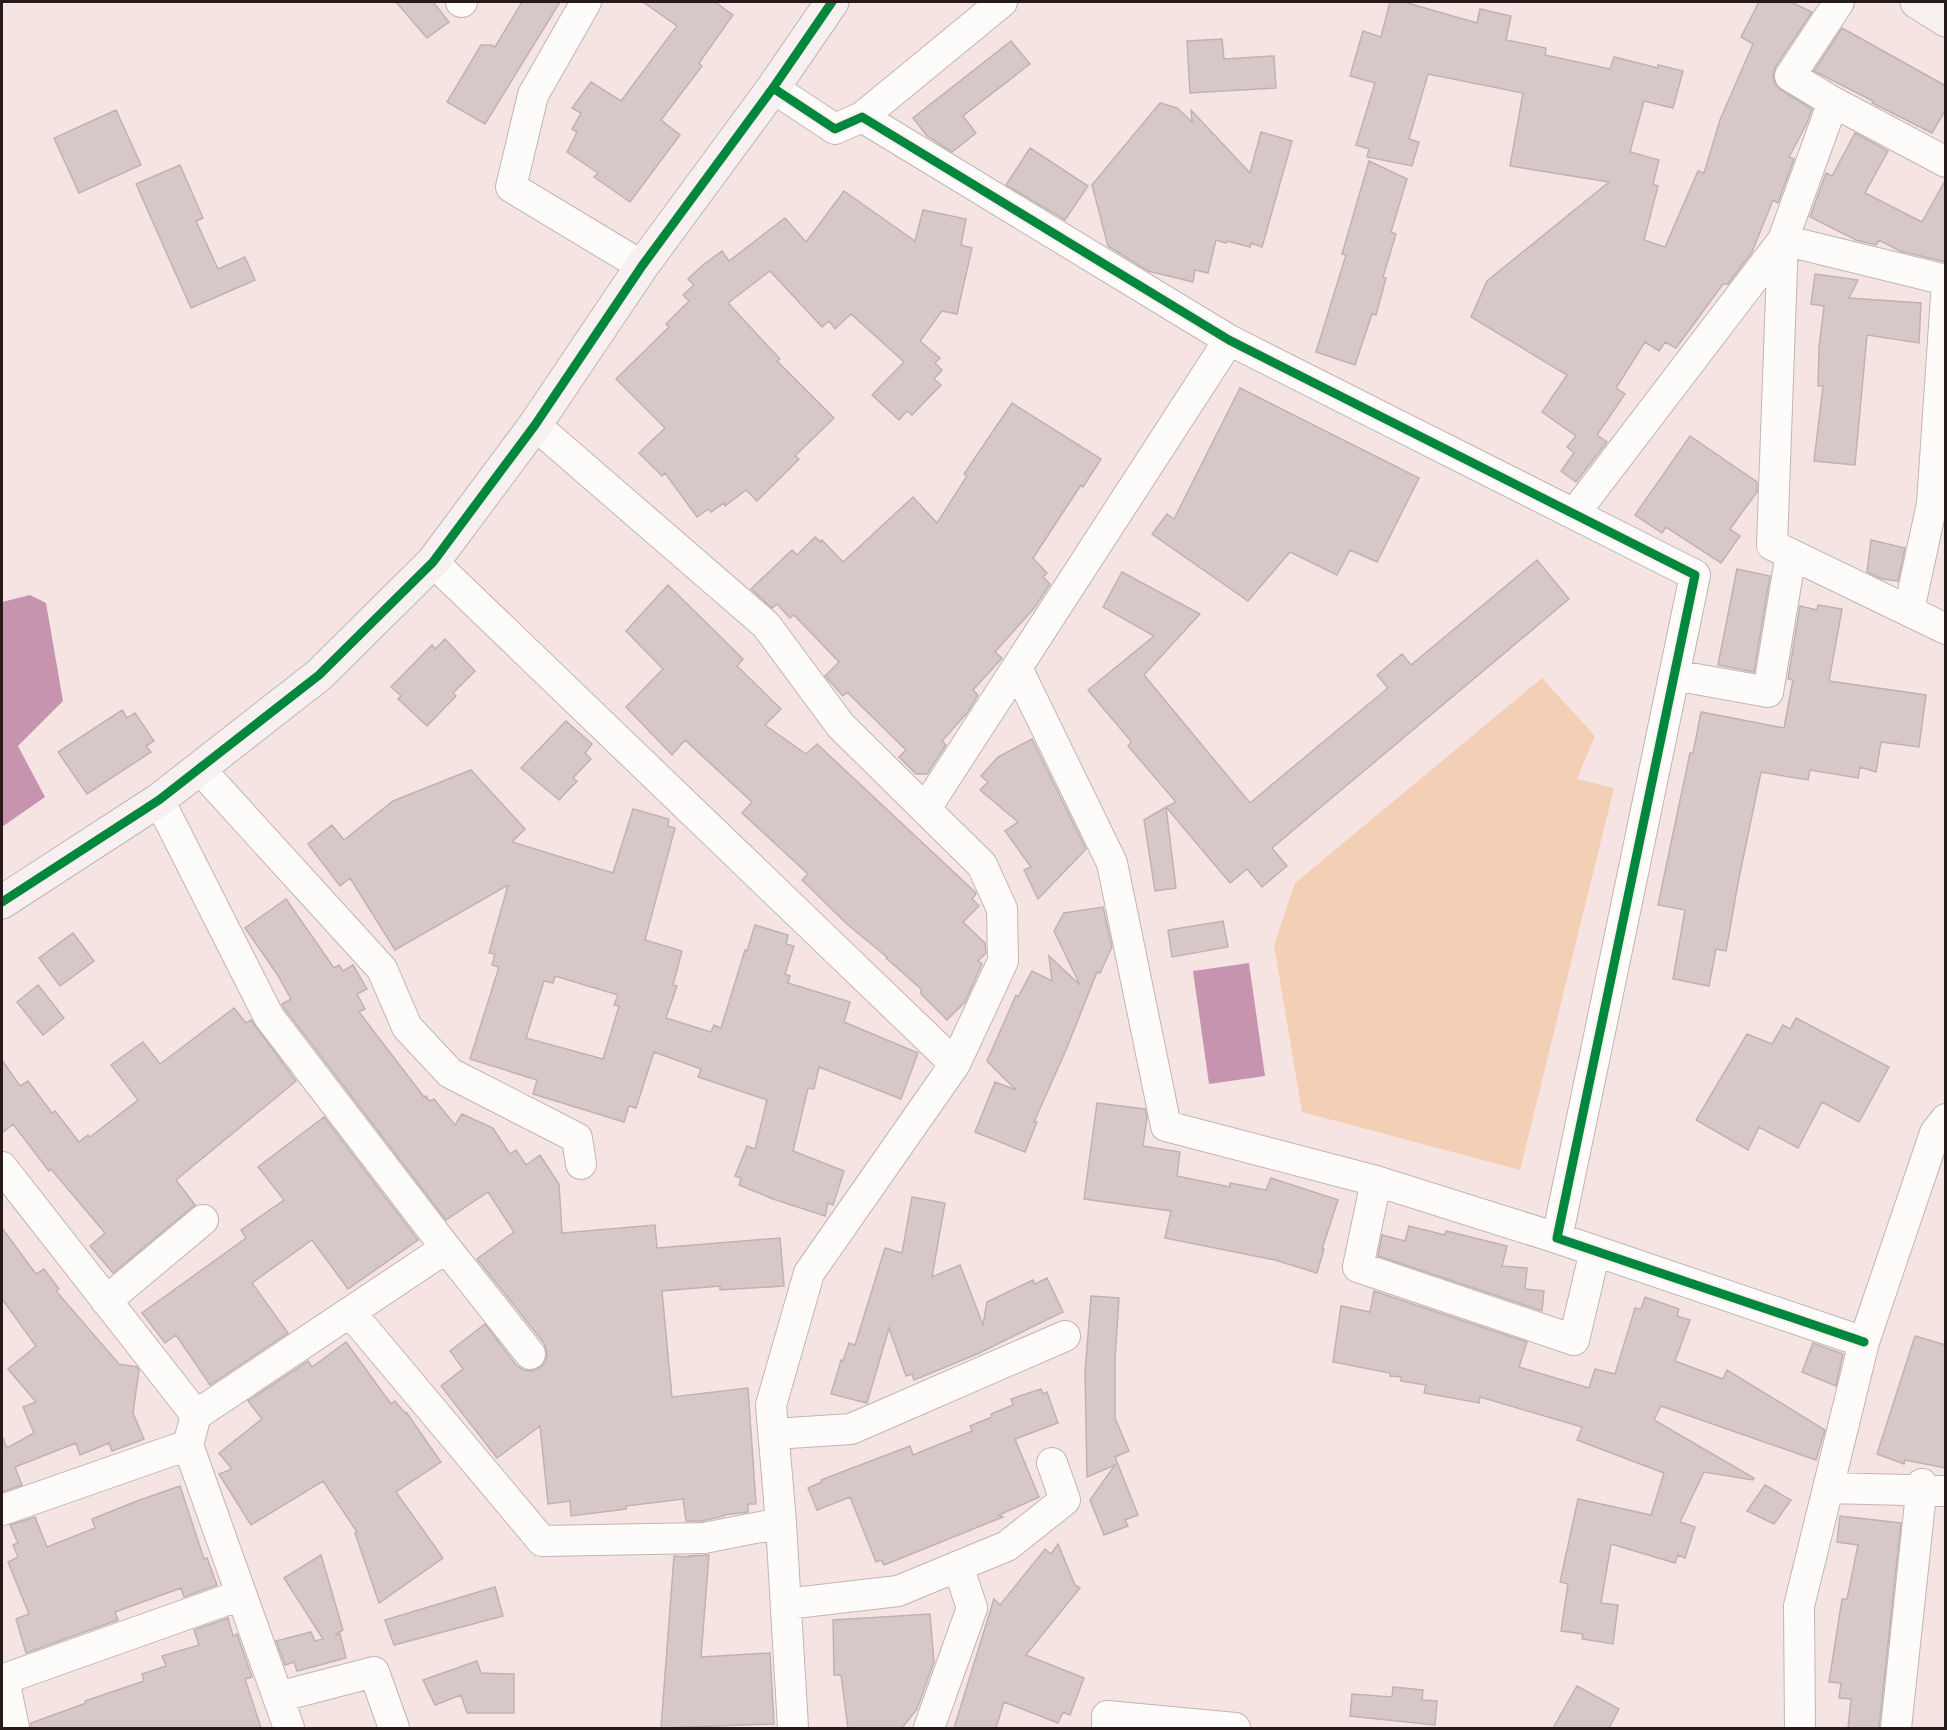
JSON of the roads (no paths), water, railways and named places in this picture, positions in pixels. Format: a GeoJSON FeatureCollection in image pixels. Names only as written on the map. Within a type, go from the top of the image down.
{"type":"FeatureCollection","features":[{"type":"Feature","properties":{"kind":"street"},"geometry":{"type":"LineString","coordinates":[[586,2],[533,95],[511,187],[642,266]]}},
{"type":"Feature","properties":{"kind":"street"},"geometry":{"type":"LineString","coordinates":[[2,903],[159,800],[319,675],[433,562],[535,425],[642,266],[773,88],[832,2]]}},
{"type":"Feature","properties":{"kind":"street"},"geometry":{"type":"LineString","coordinates":[[773,88],[835,129],[862,117],[1002,2]]}},
{"type":"Feature","properties":{"kind":"street"},"geometry":{"type":"LineString","coordinates":[[1839,2],[1791,76],[1833,102],[1946,162]]}},
{"type":"Feature","properties":{"kind":"street"},"geometry":{"type":"LineString","coordinates":[[1917,2],[1946,20]]}},
{"type":"Feature","properties":{"kind":"street"},"geometry":{"type":"LineString","coordinates":[[1575,514],[1783,240],[1833,102]]}},
{"type":"Feature","properties":{"kind":"street"},"geometry":{"type":"LineString","coordinates":[[862,117],[1229,340],[1695,575],[1557,1238]]}},
{"type":"Feature","properties":{"kind":"street"},"geometry":{"type":"LineString","coordinates":[[1783,240],[1946,280]]}},
{"type":"Feature","properties":{"kind":"street"},"geometry":{"type":"LineString","coordinates":[[1783,240],[1772,545],[1946,629]]}},
{"type":"Feature","properties":{"kind":"street"},"geometry":{"type":"LineString","coordinates":[[1909,610],[1932,504],[1946,296]]}},
{"type":"Feature","properties":{"kind":"street"},"geometry":{"type":"LineString","coordinates":[[926,808],[1229,340]]}},
{"type":"Feature","properties":{"kind":"street"},"geometry":{"type":"LineString","coordinates":[[535,425],[766,625],[841,726],[982,865],[1002,909],[1003,961],[955,1064],[809,1273],[771,1405],[781,1522],[793,1728]]}},
{"type":"Feature","properties":{"kind":"street"},"geometry":{"type":"LineString","coordinates":[[1674,675],[1768,692],[1791,554]]}},
{"type":"Feature","properties":{"kind":"street"},"geometry":{"type":"LineString","coordinates":[[433,562],[955,1064]]}},
{"type":"Feature","properties":{"kind":"street"},"geometry":{"type":"LineString","coordinates":[[1017,668],[1112,863],[1166,1126],[1376,1181],[1557,1238],[1864,1342]]}},
{"type":"Feature","properties":{"kind":"street"},"geometry":{"type":"LineString","coordinates":[[199,768],[381,969],[408,1027],[450,1073],[577,1138],[581,1164]]}},
{"type":"Feature","properties":{"kind":"street"},"geometry":{"type":"LineString","coordinates":[[159,800],[269,1017],[530,1354]]}},
{"type":"Feature","properties":{"kind":"street"},"geometry":{"type":"LineString","coordinates":[[1800,1728],[1799,1606],[1864,1342],[1935,1133],[1946,1119]]}},
{"type":"Feature","properties":{"kind":"street"},"geometry":{"type":"LineString","coordinates":[[2,1167],[196,1415]]}},
{"type":"Feature","properties":{"kind":"street"},"geometry":{"type":"LineString","coordinates":[[1376,1181],[1358,1267],[1574,1340],[1595,1251]]}},
{"type":"Feature","properties":{"kind":"street"},"geometry":{"type":"LineString","coordinates":[[106,1301],[203,1220]]}},
{"type":"Feature","properties":{"kind":"street"},"geometry":{"type":"LineString","coordinates":[[289,1728],[188,1445],[196,1415],[446,1248]]}},
{"type":"Feature","properties":{"kind":"street"},"geometry":{"type":"LineString","coordinates":[[350,1312],[542,1541],[705,1538],[781,1522]]}},
{"type":"Feature","properties":{"kind":"street"},"geometry":{"type":"LineString","coordinates":[[774,1434],[851,1429],[1065,1336]]}},
{"type":"Feature","properties":{"kind":"street"},"geometry":{"type":"LineString","coordinates":[[2,1510],[188,1445]]}},
{"type":"Feature","properties":{"kind":"street"},"geometry":{"type":"LineString","coordinates":[[786,1604],[898,1591],[1007,1546],[1065,1500],[1052,1463]]}},
{"type":"Feature","properties":{"kind":"street"},"geometry":{"type":"LineString","coordinates":[[1828,1488],[1930,1488],[1896,1728]]}},
{"type":"Feature","properties":{"kind":"street"},"geometry":{"type":"LineString","coordinates":[[929,1728],[972,1608],[958,1566]]}},
{"type":"Feature","properties":{"kind":"street"},"geometry":{"type":"LineString","coordinates":[[14,1728],[3,1671],[241,1595]]}},
{"type":"Feature","properties":{"kind":"street"},"geometry":{"type":"LineString","coordinates":[[278,1697],[374,1672],[394,1728]]}},
{"type":"Feature","properties":{"kind":"street"},"geometry":{"type":"LineString","coordinates":[[1107,1728],[1107,1716],[1235,1728]]}}]}
